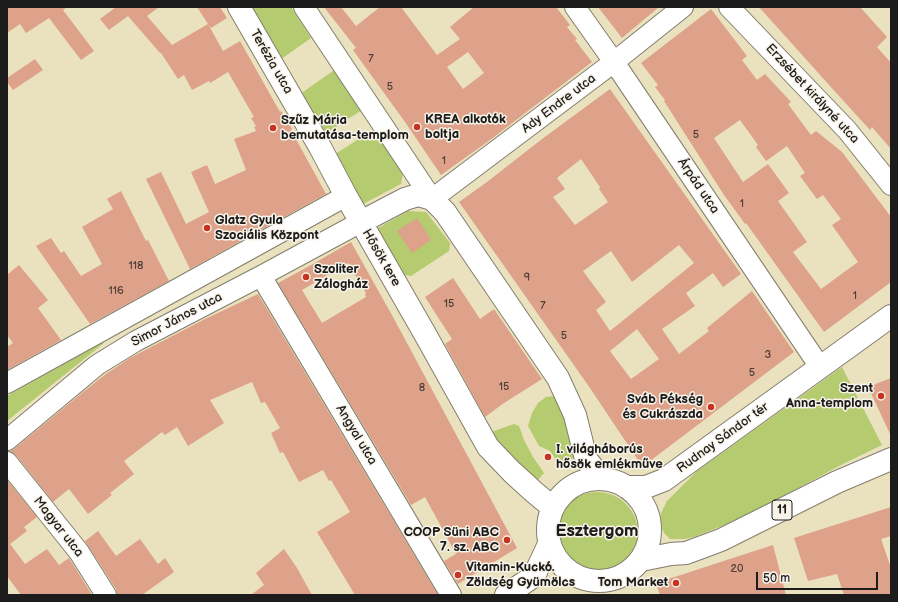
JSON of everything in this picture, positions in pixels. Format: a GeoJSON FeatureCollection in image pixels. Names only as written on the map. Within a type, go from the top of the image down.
{"type":"FeatureCollection","features":[{"type":"Feature","properties":{"kind":"main road","name":"Terézia utca"},"geometry":{"type":"LineString","coordinates":[[239,7],[320,146],[361,222]]}},
{"type":"Feature","properties":{"kind":"main road","name":"Hősök tere"},"geometry":{"type":"LineString","coordinates":[[432,199],[418,195],[405,199],[361,222],[488,447],[512,472],[552,507]]}},
{"type":"Feature","properties":{"kind":"main road"},"geometry":{"type":"LineString","coordinates":[[432,199],[445,212],[558,378],[575,415],[586,460],[601,478]]}},
{"type":"Feature","properties":{"kind":"main road","name":"Rudnay Sándor tér"},"geometry":{"type":"LineString","coordinates":[[626,486],[646,487],[664,480],[891,316]]}},
{"type":"Feature","properties":{"kind":"main road","name":"11"},"geometry":{"type":"LineString","coordinates":[[641,560],[671,554],[686,553],[702,548],[837,482],[891,459]]}},
{"type":"Feature","properties":{"kind":"main road"},"geometry":{"type":"LineString","coordinates":[[585,595],[584,590],[555,557],[549,544],[547,531],[548,519],[552,507],[561,495],[572,486],[586,480],[601,478],[626,486],[637,496],[645,507],[650,527],[658,546],[671,554]]}},
{"type":"Feature","properties":{"kind":"main road"},"geometry":{"type":"LineString","coordinates":[[506,595],[534,576],[569,572],[587,580],[601,589],[624,576],[641,560],[648,547],[650,527],[664,480]]}},
{"type":"Feature","properties":{"kind":"main road"},"geometry":{"type":"LineString","coordinates":[[534,576],[549,544]]}},
{"type":"Feature","properties":{"kind":"street"},"geometry":{"type":"LineString","coordinates":[[304,7],[432,199]]}},
{"type":"Feature","properties":{"kind":"street","name":"Árpád utca"},"geometry":{"type":"LineString","coordinates":[[574,7],[614,62],[820,367]]}},
{"type":"Feature","properties":{"kind":"street","name":"Ady Endre utca"},"geometry":{"type":"LineString","coordinates":[[432,199],[614,62],[683,7]]}},
{"type":"Feature","properties":{"kind":"street","name":"Erzsébet királyné utca"},"geometry":{"type":"LineString","coordinates":[[729,7],[847,130],[891,185]]}},
{"type":"Feature","properties":{"kind":"street","name":"Simor János utca"},"geometry":{"type":"LineString","coordinates":[[7,383],[346,196]]}},
{"type":"Feature","properties":{"kind":"street","name":"Simor János utca"},"geometry":{"type":"LineString","coordinates":[[7,440],[97,365],[136,341],[361,222]]}},
{"type":"Feature","properties":{"kind":"street","name":"Angyal utca"},"geometry":{"type":"LineString","coordinates":[[261,276],[451,595]]}},
{"type":"Feature","properties":{"kind":"street","name":"Magyar utca"},"geometry":{"type":"LineString","coordinates":[[7,462],[79,552],[106,595]]}},
{"type":"Feature","properties":{"kind":"green space"},"geometry":{"type":"Polygon","coordinates":[[[246,7],[291,7],[311,38],[277,62],[246,7]]]}},
{"type":"Feature","properties":{"kind":"green space"},"geometry":{"type":"Polygon","coordinates":[[[336,69],[362,110],[323,135],[300,94],[336,69]]]}},
{"type":"Feature","properties":{"kind":"green space"},"geometry":{"type":"Polygon","coordinates":[[[373,130],[382,137],[403,173],[401,184],[363,204],[359,202],[332,156],[373,130]]]}},
{"type":"Feature","properties":{"kind":"green space"},"geometry":{"type":"Polygon","coordinates":[[[408,211],[426,212],[450,243],[449,251],[411,276],[404,275],[378,228],[408,211]]]}},
{"type":"Feature","properties":{"kind":"green space"},"geometry":{"type":"Polygon","coordinates":[[[103,342],[104,343],[7,421],[7,396],[103,342]]]}},
{"type":"Feature","properties":{"kind":"green space"},"geometry":{"type":"Polygon","coordinates":[[[842,367],[882,445],[727,524],[694,537],[684,539],[670,539],[664,533],[660,524],[661,513],[667,501],[697,471],[842,367]]]}},
{"type":"Feature","properties":{"kind":"green space"},"geometry":{"type":"Polygon","coordinates":[[[554,396],[568,426],[576,457],[558,463],[550,451],[539,446],[528,426],[532,413],[538,403],[546,397],[554,396]]]}},
{"type":"Feature","properties":{"kind":"green space"},"geometry":{"type":"Polygon","coordinates":[[[514,424],[519,426],[524,440],[533,457],[544,473],[533,483],[491,434],[494,431],[514,424]]]}},
{"type":"Feature","properties":{"kind":"green space"},"geometry":{"type":"Polygon","coordinates":[[[589,492],[605,492],[620,499],[631,510],[638,525],[638,541],[635,549],[626,562],[613,571],[605,574],[589,574],[574,567],[563,556],[556,541],[556,525],[563,510],[574,499],[589,492]]]}},
{"type":"Feature","properties":{"kind":"building"},"geometry":{"type":"Polygon","coordinates":[[[7,7],[67,7],[63,10],[94,51],[81,60],[49,18],[26,33],[20,24],[7,33],[7,7]]]}},
{"type":"Feature","properties":{"kind":"building"},"geometry":{"type":"Polygon","coordinates":[[[116,7],[159,7],[147,16],[172,45],[208,24],[223,51],[240,41],[280,112],[281,111],[286,117],[292,129],[291,130],[326,194],[190,269],[146,179],[161,172],[186,224],[209,212],[191,172],[207,165],[215,184],[246,170],[234,139],[256,131],[254,127],[256,126],[251,118],[254,117],[228,72],[210,83],[209,81],[192,90],[184,75],[178,79],[161,53],[128,16],[109,30],[100,19],[116,7]]]}},
{"type":"Feature","properties":{"kind":"building"},"geometry":{"type":"Polygon","coordinates":[[[197,7],[220,7],[227,18],[211,28],[197,7]]]}},
{"type":"Feature","properties":{"kind":"building"},"geometry":{"type":"Polygon","coordinates":[[[324,7],[341,7],[356,26],[380,7],[401,7],[437,55],[460,39],[450,27],[474,7],[556,7],[570,25],[567,27],[577,39],[575,40],[592,62],[490,140],[441,175],[353,50],[356,48],[324,7]],[[468,52],[447,67],[463,89],[484,73],[468,52]]]}},
{"type":"Feature","properties":{"kind":"building"},"geometry":{"type":"Polygon","coordinates":[[[598,7],[659,7],[622,38],[598,7]]]}},
{"type":"Feature","properties":{"kind":"building"},"geometry":{"type":"Polygon","coordinates":[[[759,7],[860,7],[887,37],[877,47],[891,63],[891,149],[872,127],[870,130],[759,7]]]}},
{"type":"Feature","properties":{"kind":"building"},"geometry":{"type":"Polygon","coordinates":[[[711,9],[747,56],[742,60],[757,80],[765,74],[791,102],[788,104],[811,135],[816,131],[842,152],[891,217],[891,282],[824,332],[746,223],[745,224],[724,195],[664,101],[665,100],[655,87],[658,85],[641,63],[711,9]],[[740,120],[714,138],[743,182],[768,164],[789,193],[778,201],[807,242],[793,252],[821,289],[858,262],[832,225],[841,219],[823,195],[817,199],[800,176],[805,173],[787,146],[766,161],[756,147],[758,145],[740,120]]]}},
{"type":"Feature","properties":{"kind":"building"},"geometry":{"type":"Polygon","coordinates":[[[35,59],[43,70],[13,90],[7,82],[7,78],[35,59]]]}},
{"type":"Feature","properties":{"kind":"building"},"geometry":{"type":"Polygon","coordinates":[[[610,89],[741,274],[723,287],[713,273],[686,293],[695,306],[662,329],[679,354],[709,331],[707,328],[752,291],[794,352],[646,464],[640,463],[590,388],[459,202],[610,89]],[[581,159],[557,178],[565,189],[553,197],[575,225],[608,202],[599,189],[600,187],[581,159]],[[679,245],[632,282],[611,251],[583,271],[606,302],[596,310],[610,331],[694,263],[679,245]],[[637,329],[610,351],[631,379],[659,359],[637,329]]]}},
{"type":"Feature","properties":{"kind":"building"},"geometry":{"type":"Polygon","coordinates":[[[121,191],[146,241],[148,240],[169,281],[90,324],[36,246],[51,238],[61,253],[64,251],[81,276],[102,264],[82,227],[113,209],[107,199],[121,191]]]}},
{"type":"Feature","properties":{"kind":"building"},"geometry":{"type":"Polygon","coordinates":[[[417,218],[431,240],[412,253],[397,231],[417,218]]]}},
{"type":"Feature","properties":{"kind":"building"},"geometry":{"type":"Polygon","coordinates":[[[351,242],[517,548],[458,584],[444,561],[456,554],[425,497],[411,505],[278,283],[351,242]],[[348,263],[302,290],[322,323],[366,297],[366,293],[348,263]]]}},
{"type":"Feature","properties":{"kind":"building"},"geometry":{"type":"Polygon","coordinates":[[[19,265],[48,300],[38,308],[61,340],[7,370],[7,347],[13,343],[7,335],[7,275],[19,265]]]}},
{"type":"Feature","properties":{"kind":"building"},"geometry":{"type":"Polygon","coordinates":[[[453,278],[480,319],[494,309],[542,379],[485,417],[445,344],[452,339],[425,297],[453,278]]]}},
{"type":"Feature","properties":{"kind":"building"},"geometry":{"type":"Polygon","coordinates":[[[258,294],[438,595],[355,595],[317,532],[350,512],[331,480],[329,481],[323,470],[299,482],[283,452],[280,453],[271,433],[280,428],[265,402],[261,403],[252,382],[210,400],[224,423],[188,446],[177,427],[165,435],[162,432],[124,461],[134,474],[110,493],[112,495],[88,514],[69,489],[53,502],[16,455],[10,451],[106,374],[130,358],[205,319],[258,294]]]}},
{"type":"Feature","properties":{"kind":"building","name":"Szent Anna-templom"},"geometry":{"type":"Polygon","coordinates":[[[891,378],[891,436],[868,387],[891,378]]]}},
{"type":"Feature","properties":{"kind":"building"},"geometry":{"type":"Polygon","coordinates":[[[7,480],[37,517],[24,527],[27,531],[10,544],[25,564],[47,549],[59,565],[69,558],[92,595],[21,595],[7,576],[7,480]]]}},
{"type":"Feature","properties":{"kind":"building"},"geometry":{"type":"Polygon","coordinates":[[[891,507],[891,536],[881,539],[891,568],[891,595],[844,595],[837,574],[808,581],[794,538],[891,507]]]}},
{"type":"Feature","properties":{"kind":"building"},"geometry":{"type":"Polygon","coordinates":[[[98,531],[116,556],[140,539],[158,564],[165,558],[174,572],[142,595],[117,595],[116,589],[85,541],[98,531]]]}},
{"type":"Feature","properties":{"kind":"building"},"geometry":{"type":"Polygon","coordinates":[[[773,545],[786,595],[660,595],[656,583],[773,545]]]}},
{"type":"Feature","properties":{"kind":"building"},"geometry":{"type":"Polygon","coordinates":[[[284,549],[297,568],[312,595],[251,595],[264,585],[256,573],[284,549]]]}},
{"type":"Feature","properties":{"kind":"place","name":"KREA alkotók boltja"},"geometry":{"type":"Point","coordinates":[417,127]}},
{"type":"Feature","properties":{"kind":"place","name":"Szűz Mária bemutatása-templom"},"geometry":{"type":"Point","coordinates":[273,128]}},
{"type":"Feature","properties":{"kind":"place","name":"Glatz Gyula Szociális Központ"},"geometry":{"type":"Point","coordinates":[207,228]}},
{"type":"Feature","properties":{"kind":"place","name":"Szoliter Zálogház"},"geometry":{"type":"Point","coordinates":[306,277]}},
{"type":"Feature","properties":{"kind":"place","name":"Szent Anna-templom"},"geometry":{"type":"Point","coordinates":[881,396]}},
{"type":"Feature","properties":{"kind":"place","name":"Sváb Pékség és Cukrászda"},"geometry":{"type":"Point","coordinates":[711,407]}},
{"type":"Feature","properties":{"kind":"place","name":"I. világháborús hősök emlékműve"},"geometry":{"type":"Point","coordinates":[548,457]}},
{"type":"Feature","properties":{"kind":"place","name":"COOP Süni ABC 7. sz. ABC"},"geometry":{"type":"Point","coordinates":[507,540]}},
{"type":"Feature","properties":{"kind":"place","name":"Vitamin-Kuckó. Zöldség Gyümölcs"},"geometry":{"type":"Point","coordinates":[458,575]}},
{"type":"Feature","properties":{"kind":"place","name":"Tom Market"},"geometry":{"type":"Point","coordinates":[676,583]}},
{"type":"Feature","properties":{"kind":"district","name":"Esztergom"},"geometry":{"type":"Point","coordinates":[597,532]}}]}
